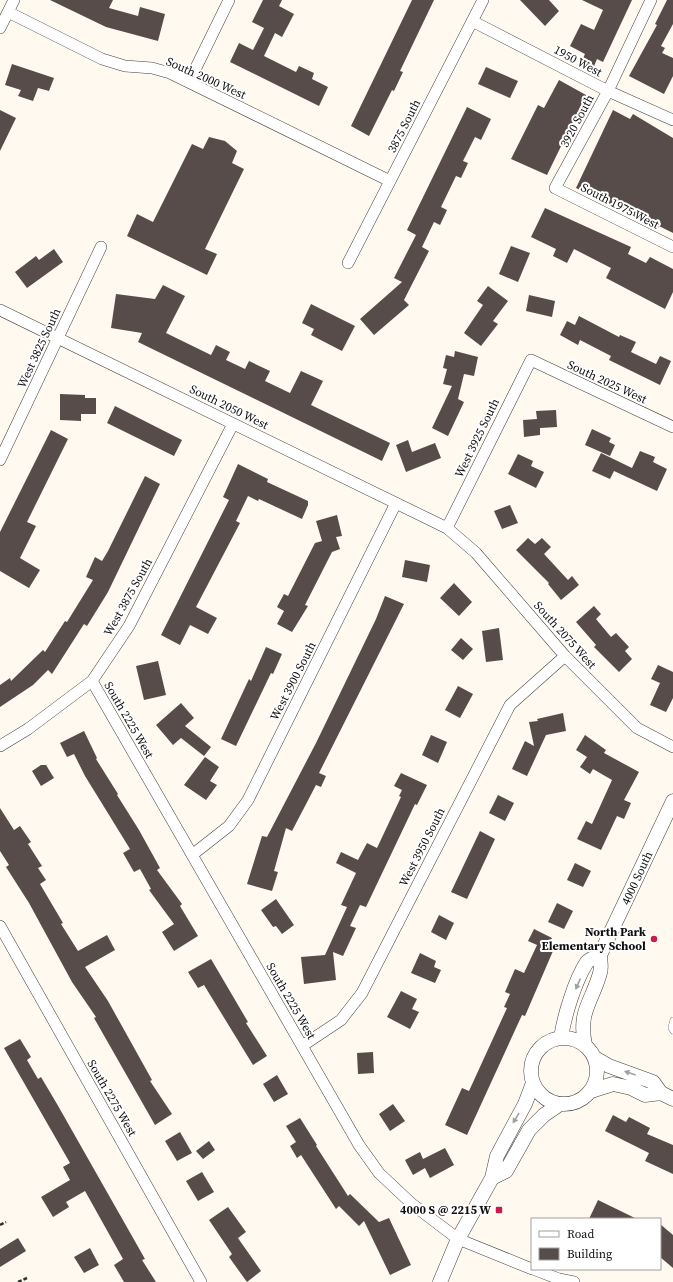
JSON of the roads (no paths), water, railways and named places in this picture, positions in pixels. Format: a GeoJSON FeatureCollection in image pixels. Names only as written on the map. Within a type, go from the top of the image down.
{"type":"FeatureCollection","features":[{"type":"Feature","properties":{"kind":"street"},"geometry":{"type":"LineString","coordinates":[[0,28],[14,0]]}},
{"type":"Feature","properties":{"kind":"street"},"geometry":{"type":"LineString","coordinates":[[189,82],[229,0]]}},
{"type":"Feature","properties":{"kind":"street","name":"3875 South"},"geometry":{"type":"LineString","coordinates":[[348,264],[483,0]]}},
{"type":"Feature","properties":{"kind":"street","name":"3920 South"},"geometry":{"type":"LineString","coordinates":[[555,188],[608,91],[651,0]]}},
{"type":"Feature","properties":{"kind":"street","name":"South 2000 West"},"geometry":{"type":"LineString","coordinates":[[8,12],[102,59],[125,66],[152,68],[170,73],[390,180]]}},
{"type":"Feature","properties":{"kind":"street","name":"1950 West"},"geometry":{"type":"LineString","coordinates":[[472,21],[608,91],[673,120]]}},
{"type":"Feature","properties":{"kind":"street","name":"South 1975 West"},"geometry":{"type":"LineString","coordinates":[[555,188],[673,247]]}},
{"type":"Feature","properties":{"kind":"street","name":"West 3825 South"},"geometry":{"type":"LineString","coordinates":[[0,460],[101,247]]}},
{"type":"Feature","properties":{"kind":"street","name":"South 2050 West"},"geometry":{"type":"LineString","coordinates":[[0,310],[447,528]]}},
{"type":"Feature","properties":{"kind":"street","name":"South 2025 West"},"geometry":{"type":"LineString","coordinates":[[531,360],[673,427]]}},
{"type":"Feature","properties":{"kind":"street","name":"West 3925 South"},"geometry":{"type":"LineString","coordinates":[[447,528],[531,360]]}},
{"type":"Feature","properties":{"kind":"street","name":"West 3875 South"},"geometry":{"type":"LineString","coordinates":[[0,746],[28,728],[92,681],[129,626],[233,424]]}},
{"type":"Feature","properties":{"kind":"street","name":"West 3900 South"},"geometry":{"type":"LineString","coordinates":[[192,855],[229,826],[248,800],[396,503]]}},
{"type":"Feature","properties":{"kind":"street","name":"South 2075 West"},"geometry":{"type":"LineString","coordinates":[[447,528],[476,553],[565,656],[637,728],[673,747]]}},
{"type":"Feature","properties":{"kind":"street","name":"West 3950 South"},"geometry":{"type":"LineString","coordinates":[[302,1046],[342,1020],[362,993],[510,705],[565,656]]}},
{"type":"Feature","properties":{"kind":"street","name":"South 2225 West"},"geometry":{"type":"LineString","coordinates":[[92,681],[359,1146],[379,1173],[412,1204],[458,1240],[531,1269]]}},
{"type":"Feature","properties":{"kind":"street","name":"4000 South"},"geometry":{"type":"LineString","coordinates":[[585,1045],[582,1034],[585,1008],[601,972],[600,955],[673,800]]}},
{"type":"Feature","properties":{"kind":"street","name":"South 2275 West"},"geometry":{"type":"LineString","coordinates":[[0,926],[201,1282]]}},
{"type":"Feature","properties":{"kind":"street","name":"4000 South"},"geometry":{"type":"LineString","coordinates":[[561,1038],[570,1001],[588,961],[600,955]]}},
{"type":"Feature","properties":{"kind":"street"},"geometry":{"type":"LineString","coordinates":[[440,1282],[458,1240],[492,1178],[497,1156],[525,1104],[533,1083],[532,1066],[534,1058],[545,1044],[561,1038],[574,1039],[585,1045],[595,1058],[609,1066],[653,1082],[667,1096]]}},
{"type":"Feature","properties":{"kind":"street"},"geometry":{"type":"LineString","coordinates":[[533,1083],[540,1096],[560,1104],[578,1102],[591,1091],[596,1083],[597,1072],[595,1058]]}},
{"type":"Feature","properties":{"kind":"street"},"geometry":{"type":"LineString","coordinates":[[591,1091],[613,1084],[631,1088],[645,1095],[667,1096]]}},
{"type":"Feature","properties":{"kind":"street"},"geometry":{"type":"LineString","coordinates":[[492,1178],[506,1171],[529,1130],[544,1115],[560,1104]]}},
{"type":"Feature","properties":{"kind":"street","name":"South 2225 West"},"geometry":{"type":"LineString","coordinates":[[535,1270],[559,1279],[574,1282]]}},
{"type":"Feature","properties":{"kind":"lane"},"geometry":{"type":"LineString","coordinates":[[673,1020],[671,1028],[673,1031]]}},
{"type":"Feature","properties":{"kind":"place","name":"North Park Elementary School"},"geometry":{"type":"Point","coordinates":[654,939]}},
{"type":"Feature","properties":{"kind":"place","name":"4000 S @ 2215 W"},"geometry":{"type":"Point","coordinates":[499,1210]}}]}
